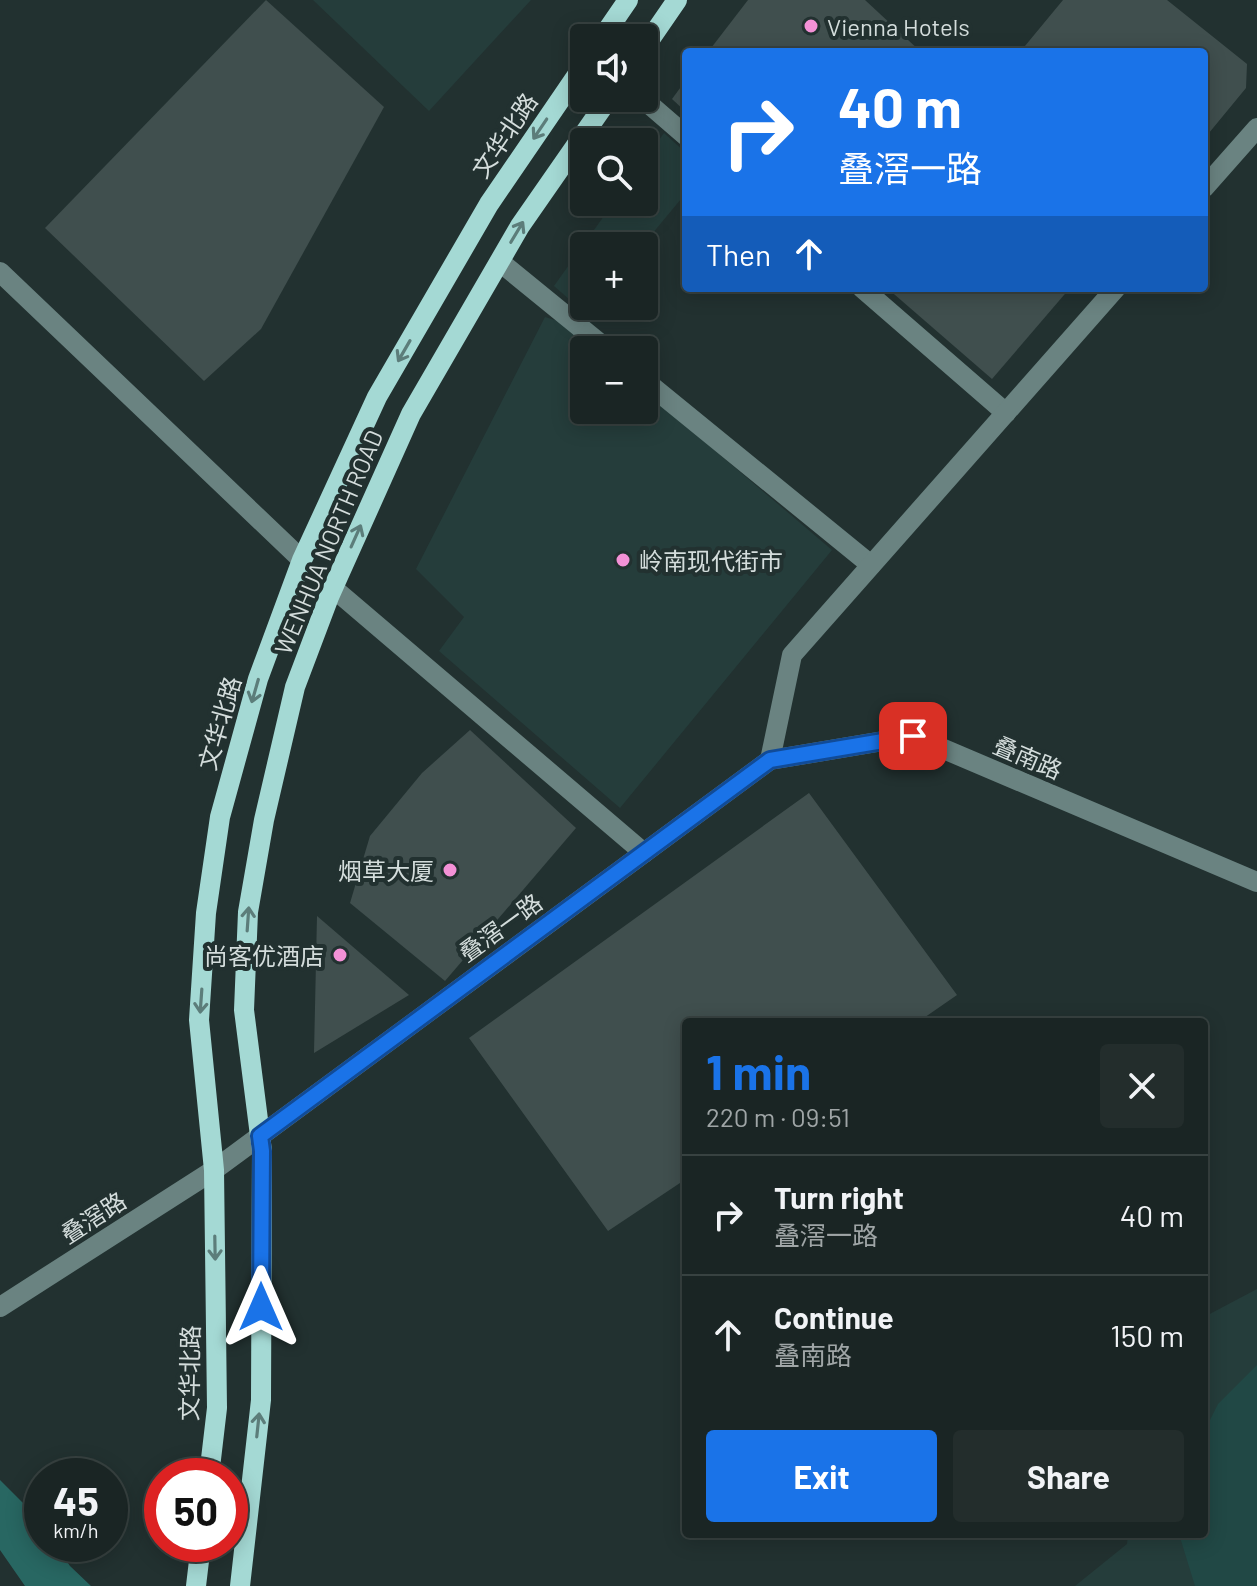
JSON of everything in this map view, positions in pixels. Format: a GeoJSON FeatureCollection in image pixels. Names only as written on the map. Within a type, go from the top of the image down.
{"type":"FeatureCollection","features":[{"type":"Feature","properties":{"kind":"main road"},"geometry":{"type":"LineString","coordinates":[[612,24],[628,0]]}},
{"type":"Feature","properties":{"kind":"main road"},"geometry":{"type":"LineString","coordinates":[[658,28],[677,0]]}},
{"type":"Feature","properties":{"kind":"main road","name":"文华北路"},"geometry":{"type":"LineString","coordinates":[[211,1458],[217,1408],[214,1170],[199,1020],[206,913],[220,817],[258,679],[302,560],[377,397],[489,204],[570,85]]}},
{"type":"Feature","properties":{"kind":"main road","name":"WENHUA NORTH ROAD"},"geometry":{"type":"LineString","coordinates":[[240,1586],[261,1400],[262,1151],[244,1010],[248,912],[264,820],[295,687],[333,588],[411,414],[520,226],[599,112]]}},
{"type":"Feature","properties":{"kind":"main road"},"geometry":{"type":"LineString","coordinates":[[196,1586],[199,1562]]}},
{"type":"Feature","properties":{"kind":"street"},"geometry":{"type":"LineString","coordinates":[[658,112],[682,133]]}},
{"type":"Feature","properties":{"kind":"street"},"geometry":{"type":"LineString","coordinates":[[1208,183],[1257,128]]}},
{"type":"Feature","properties":{"kind":"street"},"geometry":{"type":"LineString","coordinates":[[500,262],[591,336]]}},
{"type":"Feature","properties":{"kind":"street"},"geometry":{"type":"LineString","coordinates":[[0,272],[302,560]]}},
{"type":"Feature","properties":{"kind":"street"},"geometry":{"type":"LineString","coordinates":[[867,292],[1006,413]]}},
{"type":"Feature","properties":{"kind":"street"},"geometry":{"type":"LineString","coordinates":[[770,760],[792,655],[1112,292]]}},
{"type":"Feature","properties":{"kind":"street"},"geometry":{"type":"LineString","coordinates":[[658,391],[871,565]]}},
{"type":"Feature","properties":{"kind":"street"},"geometry":{"type":"LineString","coordinates":[[333,588],[644,853]]}},
{"type":"Feature","properties":{"kind":"street","name":"叠南路"},"geometry":{"type":"LineString","coordinates":[[770,760],[913,736],[1257,882]]}},
{"type":"Feature","properties":{"kind":"street","name":"叠滘一路"},"geometry":{"type":"LineString","coordinates":[[214,1170],[770,760]]}},
{"type":"Feature","properties":{"kind":"street","name":"叠滘路"},"geometry":{"type":"LineString","coordinates":[[0,1307],[214,1170]]}},
{"type":"Feature","properties":{"kind":"shaded area"},"geometry":{"type":"Polygon","coordinates":[[[313,0],[531,0],[429,111],[313,0]]]}},
{"type":"Feature","properties":{"kind":"shaded area"},"geometry":{"type":"Polygon","coordinates":[[[664,133],[682,149],[682,198],[654,232],[593,232],[604,216],[658,216],[658,141],[664,133]]]}},
{"type":"Feature","properties":{"kind":"shaded area"},"geometry":{"type":"Polygon","coordinates":[[[570,264],[570,300],[554,286],[570,264]]]}},
{"type":"Feature","properties":{"kind":"shaded area","name":"岭南现代街市"},"geometry":{"type":"Polygon","coordinates":[[[545,317],[565,323],[580,336],[570,336],[570,424],[658,424],[658,402],[832,550],[620,808],[439,651],[464,617],[416,569],[545,317]]]}},
{"type":"Feature","properties":{"kind":"shaded area"},"geometry":{"type":"Polygon","coordinates":[[[1257,1289],[1257,1586],[1075,1586],[1127,1544],[1128,1538],[1208,1538],[1208,1315],[1257,1289]]]}},
{"type":"Feature","properties":{"kind":"shaded area"},"geometry":{"type":"Polygon","coordinates":[[[1257,1365],[1257,1586],[1195,1586],[1180,1538],[1208,1538],[1208,1424],[1218,1404],[1257,1365]]]}},
{"type":"Feature","properties":{"kind":"shaded area"},"geometry":{"type":"Polygon","coordinates":[[[0,1480],[24,1504],[24,1562],[67,1562],[91,1586],[25,1586],[0,1550],[0,1480]]]}},
{"type":"Feature","properties":{"kind":"building"},"geometry":{"type":"Polygon","coordinates":[[[266,0],[384,107],[261,329],[204,381],[45,228],[266,0]]]}},
{"type":"Feature","properties":{"kind":"building","name":"Vienna Hotels"},"geometry":{"type":"Polygon","coordinates":[[[748,0],[865,0],[917,48],[711,48],[748,0]]]}},
{"type":"Feature","properties":{"kind":"building"},"geometry":{"type":"Polygon","coordinates":[[[1063,0],[1167,0],[1247,64],[1246,88],[1208,134],[1208,48],[1023,48],[1063,0]]]}},
{"type":"Feature","properties":{"kind":"building"},"geometry":{"type":"Polygon","coordinates":[[[682,85],[682,108],[672,99],[682,85]]]}},
{"type":"Feature","properties":{"kind":"building"},"geometry":{"type":"Polygon","coordinates":[[[892,292],[1067,292],[992,379],[892,292]]]}},
{"type":"Feature","properties":{"kind":"building","name":"烟草大厦"},"geometry":{"type":"Polygon","coordinates":[[[470,730],[576,828],[445,981],[350,903],[370,836],[422,773],[470,730]]]}},
{"type":"Feature","properties":{"kind":"building"},"geometry":{"type":"Polygon","coordinates":[[[809,793],[957,995],[924,1018],[682,1018],[682,1182],[608,1231],[469,1038],[809,793]]]}},
{"type":"Feature","properties":{"kind":"building","name":"尚客优酒店"},"geometry":{"type":"Polygon","coordinates":[[[317,916],[409,995],[314,1053],[317,916]]]}},
{"type":"Feature","properties":{"kind":"place","name":"Vienna Hotels"},"geometry":{"type":"Point","coordinates":[811,26]}},
{"type":"Feature","properties":{"kind":"place","name":"岭南现代街市"},"geometry":{"type":"Point","coordinates":[623,560]}},
{"type":"Feature","properties":{"kind":"place","name":"烟草大厦"},"geometry":{"type":"Point","coordinates":[450,870]}},
{"type":"Feature","properties":{"kind":"place","name":"尚客优酒店"},"geometry":{"type":"Point","coordinates":[340,955]}},
{"type":"Feature","properties":{"kind":"route"},"geometry":{"type":"LineString","coordinates":[[261,1307],[260,1136],[770,760],[913,736]]}}]}
